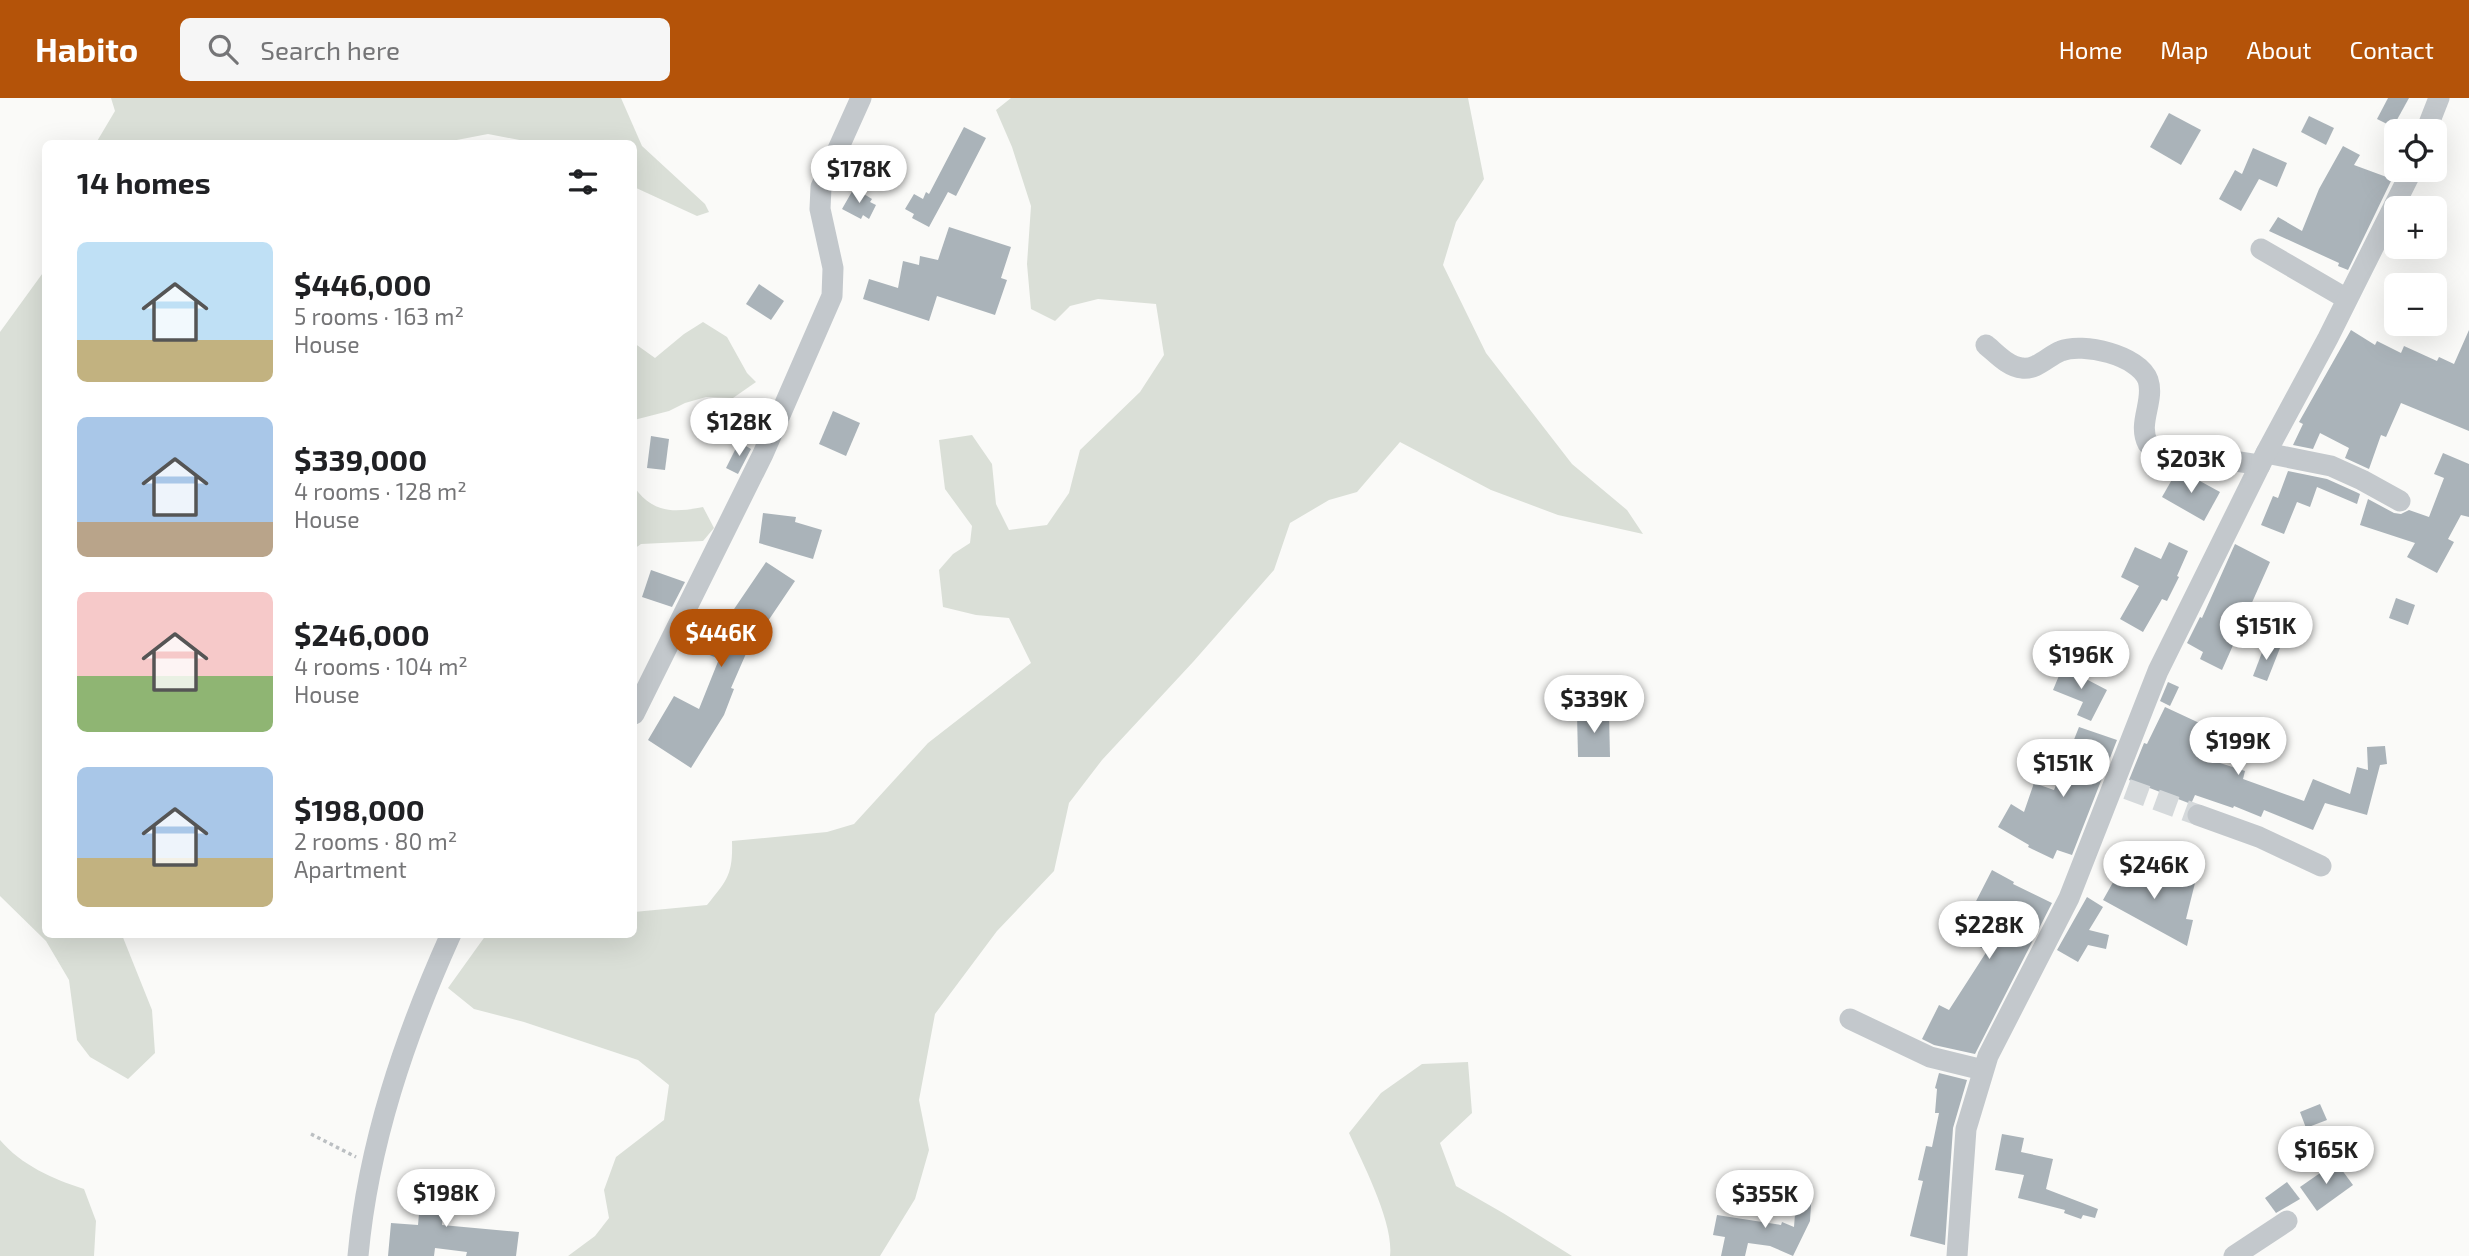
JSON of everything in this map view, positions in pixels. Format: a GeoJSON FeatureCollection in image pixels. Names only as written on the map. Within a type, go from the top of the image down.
{"type":"FeatureCollection","features":[{"type":"Feature","properties":{"kind":"street"},"geometry":{"type":"LineString","coordinates":[[637,708],[763,454],[832,296],[833,268],[820,209],[821,187],[861,98]]}},
{"type":"Feature","properties":{"kind":"street"},"geometry":{"type":"LineString","coordinates":[[2431,119],[2439,98]]}},
{"type":"Feature","properties":{"kind":"street"},"geometry":{"type":"LineString","coordinates":[[1956,1256],[1966,1129],[1987,1056],[2068,898],[2120,787],[2158,671],[2263,459],[2406,182]]}},
{"type":"Feature","properties":{"kind":"street"},"geometry":{"type":"LineString","coordinates":[[2261,249],[2347,299]]}},
{"type":"Feature","properties":{"kind":"street"},"geometry":{"type":"LineString","coordinates":[[1986,345],[2011,365],[2022,369],[2034,367],[2062,350],[2085,347],[2116,355],[2138,366],[2148,380],[2148,404],[2143,429],[2148,444],[2158,449],[2331,466],[2400,501]]}},
{"type":"Feature","properties":{"kind":"street"},"geometry":{"type":"LineString","coordinates":[[2199,815],[2259,837],[2321,866]]}},
{"type":"Feature","properties":{"kind":"street"},"geometry":{"type":"LineString","coordinates":[[358,1256],[377,1140],[420,1003],[449,938]]}},
{"type":"Feature","properties":{"kind":"street"},"geometry":{"type":"LineString","coordinates":[[1850,1019],[1930,1057],[1983,1070]]}},
{"type":"Feature","properties":{"kind":"street"},"geometry":{"type":"LineString","coordinates":[[2234,1256],[2287,1221]]}},
{"type":"Feature","properties":{"kind":"path"},"geometry":{"type":"LineString","coordinates":[[311,1134],[372,1166]]}},
{"type":"Feature","properties":{"kind":"shaded area"},"geometry":{"type":"Polygon","coordinates":[[[111,98],[621,98],[642,146],[705,204],[709,212],[697,216],[637,188],[637,140],[519,140],[488,134],[457,140],[98,140],[115,111],[111,98]]]}},
{"type":"Feature","properties":{"kind":"shaded area"},"geometry":{"type":"Polygon","coordinates":[[[1011,98],[1468,98],[1484,179],[1456,222],[1443,265],[1486,353],[1572,464],[1627,510],[1643,534],[1558,515],[1491,490],[1400,442],[1357,492],[1329,500],[1290,523],[1274,570],[1102,760],[1069,803],[1054,871],[997,931],[935,1014],[919,1100],[929,1150],[915,1199],[880,1256],[568,1256],[595,1236],[609,1218],[604,1190],[616,1157],[664,1120],[669,1085],[638,1060],[524,1022],[474,1009],[448,988],[484,938],[637,938],[637,912],[707,905],[730,870],[732,841],[827,832],[854,824],[928,743],[1031,663],[1009,618],[976,615],[943,607],[939,570],[953,554],[970,543],[972,526],[945,489],[939,440],[972,435],[992,464],[996,504],[1009,530],[1047,525],[1069,493],[1080,450],[1140,392],[1164,355],[1156,304],[1098,299],[1070,306],[1055,321],[1031,309],[1027,264],[1031,206],[1012,147],[996,110],[1011,98]]]}},
{"type":"Feature","properties":{"kind":"shaded area"},"geometry":{"type":"Polygon","coordinates":[[[42,274],[42,937],[0,896],[0,332],[42,274]]]}},
{"type":"Feature","properties":{"kind":"shaded area"},"geometry":{"type":"Polygon","coordinates":[[[703,322],[727,337],[747,373],[756,382],[733,398],[706,397],[637,419],[637,345],[655,358],[703,322]]]}},
{"type":"Feature","properties":{"kind":"shaded area"},"geometry":{"type":"Polygon","coordinates":[[[637,491],[649,502],[664,509],[703,507],[714,528],[703,541],[641,544],[637,547],[637,491]]]}},
{"type":"Feature","properties":{"kind":"shaded area"},"geometry":{"type":"Polygon","coordinates":[[[43,938],[123,938],[152,1010],[155,1053],[128,1079],[90,1057],[77,1040],[69,980],[43,938]]]}},
{"type":"Feature","properties":{"kind":"shaded area"},"geometry":{"type":"Polygon","coordinates":[[[1468,1062],[1472,1113],[1440,1143],[1456,1186],[1572,1256],[1390,1256],[1390,1243],[1382,1211],[1349,1133],[1381,1093],[1422,1064],[1468,1062]]]}},
{"type":"Feature","properties":{"kind":"shaded area"},"geometry":{"type":"Polygon","coordinates":[[[0,1140],[18,1157],[38,1170],[84,1189],[96,1221],[94,1256],[0,1256],[0,1140]]]}},
{"type":"Feature","properties":{"kind":"building"},"geometry":{"type":"Polygon","coordinates":[[[2388,98],[2409,98],[2397,119],[2384,119],[2384,122],[2377,119],[2388,98]]]}},
{"type":"Feature","properties":{"kind":"building"},"geometry":{"type":"Polygon","coordinates":[[[2169,113],[2201,130],[2181,165],[2150,147],[2169,113]]]}},
{"type":"Feature","properties":{"kind":"building"},"geometry":{"type":"Polygon","coordinates":[[[2309,116],[2334,128],[2326,145],[2301,132],[2309,116]]]}},
{"type":"Feature","properties":{"kind":"building"},"geometry":{"type":"Polygon","coordinates":[[[964,127],[986,138],[956,196],[948,192],[929,227],[912,218],[914,214],[905,209],[914,194],[923,199],[926,192],[929,194],[964,127]]]}},
{"type":"Feature","properties":{"kind":"building"},"geometry":{"type":"Polygon","coordinates":[[[2343,146],[2360,155],[2354,165],[2384,176],[2384,182],[2391,182],[2348,270],[2338,266],[2339,263],[2269,231],[2278,217],[2302,231],[2319,189],[2343,146]]]}},
{"type":"Feature","properties":{"kind":"building"},"geometry":{"type":"Polygon","coordinates":[[[2253,148],[2287,163],[2277,187],[2259,179],[2241,211],[2219,199],[2235,170],[2242,174],[2253,148]]]}},
{"type":"Feature","properties":{"kind":"building"},"geometry":{"type":"Polygon","coordinates":[[[854,188],[872,199],[870,202],[876,205],[869,219],[863,215],[861,219],[842,209],[854,188]]]}},
{"type":"Feature","properties":{"kind":"building"},"geometry":{"type":"Polygon","coordinates":[[[949,227],[1011,247],[1001,278],[1007,280],[995,315],[937,296],[929,321],[863,299],[869,279],[898,288],[903,261],[919,265],[920,256],[938,260],[949,227]]]}},
{"type":"Feature","properties":{"kind":"building"},"geometry":{"type":"Polygon","coordinates":[[[759,284],[784,301],[771,320],[746,304],[759,284]]]}},
{"type":"Feature","properties":{"kind":"building"},"geometry":{"type":"Polygon","coordinates":[[[2351,330],[2375,345],[2377,341],[2401,353],[2404,346],[2437,361],[2439,357],[2454,364],[2469,330],[2469,431],[2401,403],[2386,437],[2381,435],[2369,469],[2345,458],[2349,448],[2320,433],[2313,449],[2293,445],[2303,424],[2299,422],[2351,330]]]}},
{"type":"Feature","properties":{"kind":"building"},"geometry":{"type":"Polygon","coordinates":[[[833,411],[860,423],[846,456],[819,444],[833,411]]]}},
{"type":"Feature","properties":{"kind":"building"},"geometry":{"type":"Polygon","coordinates":[[[651,436],[669,439],[665,470],[647,468],[651,436]]]}},
{"type":"Feature","properties":{"kind":"building"},"geometry":{"type":"Polygon","coordinates":[[[739,442],[751,449],[738,474],[726,468],[739,442]]]}},
{"type":"Feature","properties":{"kind":"building"},"geometry":{"type":"Polygon","coordinates":[[[2443,453],[2469,464],[2469,517],[2461,515],[2448,539],[2454,542],[2437,573],[2407,557],[2415,543],[2360,525],[2368,499],[2394,513],[2401,514],[2409,510],[2429,517],[2444,478],[2434,474],[2443,453]]]}},
{"type":"Feature","properties":{"kind":"building"},"geometry":{"type":"Polygon","coordinates":[[[2178,469],[2220,492],[2204,521],[2162,497],[2178,469]]]}},
{"type":"Feature","properties":{"kind":"building"},"geometry":{"type":"Polygon","coordinates":[[[2288,471],[2327,479],[2356,492],[2360,494],[2357,504],[2317,487],[2310,507],[2297,502],[2284,534],[2261,525],[2273,496],[2278,498],[2288,471]]]}},
{"type":"Feature","properties":{"kind":"building"},"geometry":{"type":"Polygon","coordinates":[[[763,513],[796,517],[795,522],[822,530],[813,559],[759,543],[763,513]]]}},
{"type":"Feature","properties":{"kind":"building"},"geometry":{"type":"Polygon","coordinates":[[[2169,542],[2188,551],[2167,601],[2162,599],[2143,632],[2120,619],[2139,586],[2121,577],[2135,547],[2161,559],[2169,542]]]}},
{"type":"Feature","properties":{"kind":"building"},"geometry":{"type":"Polygon","coordinates":[[[2235,544],[2270,562],[2222,670],[2200,659],[2203,652],[2187,643],[2200,617],[2202,618],[2235,544]]]}},
{"type":"Feature","properties":{"kind":"building"},"geometry":{"type":"Polygon","coordinates":[[[766,562],[795,581],[768,621],[762,617],[731,688],[734,689],[724,715],[691,768],[648,740],[674,696],[699,709],[719,659],[705,653],[723,612],[730,615],[766,562]]]}},
{"type":"Feature","properties":{"kind":"building"},"geometry":{"type":"Polygon","coordinates":[[[651,570],[685,582],[672,607],[642,597],[651,570]]]}},
{"type":"Feature","properties":{"kind":"building"},"geometry":{"type":"Polygon","coordinates":[[[2396,598],[2415,605],[2408,625],[2389,618],[2396,598]]]}},
{"type":"Feature","properties":{"kind":"building"},"geometry":{"type":"Polygon","coordinates":[[[2273,619],[2287,624],[2280,643],[2266,638],[2273,619]]]}},
{"type":"Feature","properties":{"kind":"building"},"geometry":{"type":"Polygon","coordinates":[[[2266,642],[2280,648],[2267,681],[2253,676],[2266,642]]]}},
{"type":"Feature","properties":{"kind":"building"},"geometry":{"type":"Polygon","coordinates":[[[2063,666],[2087,676],[2086,679],[2107,690],[2091,721],[2077,715],[2083,702],[2053,690],[2063,666]]]}},
{"type":"Feature","properties":{"kind":"building"},"geometry":{"type":"Polygon","coordinates":[[[2168,682],[2179,687],[2170,706],[2160,701],[2168,682]]]}},
{"type":"Feature","properties":{"kind":"building"},"geometry":{"type":"Polygon","coordinates":[[[2165,707],[2208,727],[2195,755],[2245,771],[2243,779],[2304,801],[2313,779],[2350,794],[2357,767],[2368,770],[2367,747],[2385,746],[2387,764],[2380,765],[2367,815],[2325,803],[2313,830],[2264,810],[2261,817],[2195,795],[2191,804],[2129,780],[2144,743],[2147,744],[2165,707]]]}},
{"type":"Feature","properties":{"kind":"building"},"geometry":{"type":"Polygon","coordinates":[[[1609,713],[1610,757],[1578,757],[1577,714],[1609,713]]]}},
{"type":"Feature","properties":{"kind":"building"},"geometry":{"type":"Polygon","coordinates":[[[2079,727],[2117,740],[2072,855],[2057,850],[2053,859],[2028,847],[2029,845],[1998,827],[2011,804],[2024,812],[2034,783],[2054,790],[2079,727]]]}},
{"type":"Feature","properties":{"kind":"building"},"geometry":{"type":"Polygon","coordinates":[[[2125,861],[2169,885],[2171,876],[2195,883],[2186,919],[2193,920],[2187,946],[2103,900],[2125,861]]]}},
{"type":"Feature","properties":{"kind":"building"},"geometry":{"type":"Polygon","coordinates":[[[1992,870],[2014,882],[2013,884],[2052,903],[1975,1054],[1934,1045],[1922,1039],[1939,1005],[1949,1010],[1987,951],[1954,933],[1969,908],[1972,909],[1992,870]]]}},
{"type":"Feature","properties":{"kind":"building"},"geometry":{"type":"Polygon","coordinates":[[[2087,897],[2103,907],[2089,930],[2109,935],[2106,949],[2088,945],[2078,962],[2057,950],[2087,897]]]}},
{"type":"Feature","properties":{"kind":"building"},"geometry":{"type":"Polygon","coordinates":[[[1939,1073],[1967,1080],[1953,1128],[1945,1245],[1910,1236],[1923,1181],[1918,1180],[1926,1146],[1932,1147],[1939,1113],[1935,1113],[1935,1088],[1939,1073]]]}},
{"type":"Feature","properties":{"kind":"building"},"geometry":{"type":"Polygon","coordinates":[[[2320,1104],[2327,1120],[2306,1128],[2300,1112],[2320,1104]]]}},
{"type":"Feature","properties":{"kind":"building"},"geometry":{"type":"Polygon","coordinates":[[[2002,1134],[2024,1138],[2021,1152],[2053,1159],[2046,1189],[2098,1209],[2095,1218],[2083,1215],[2081,1219],[2064,1213],[2065,1210],[2018,1198],[2024,1175],[1995,1170],[2002,1134]]]}},
{"type":"Feature","properties":{"kind":"building"},"geometry":{"type":"Polygon","coordinates":[[[2336,1162],[2353,1185],[2317,1211],[2300,1187],[2336,1162]]]}},
{"type":"Feature","properties":{"kind":"building"},"geometry":{"type":"Polygon","coordinates":[[[423,1169],[446,1171],[442,1225],[519,1232],[516,1256],[466,1256],[467,1252],[435,1248],[434,1256],[388,1256],[391,1223],[418,1225],[423,1169]]]}},
{"type":"Feature","properties":{"kind":"building"},"geometry":{"type":"Polygon","coordinates":[[[2287,1182],[2300,1199],[2276,1213],[2265,1198],[2287,1182]]]}},
{"type":"Feature","properties":{"kind":"building"},"geometry":{"type":"Polygon","coordinates":[[[1797,1188],[1812,1189],[1810,1221],[1793,1256],[1770,1246],[1748,1243],[1745,1256],[1721,1256],[1725,1237],[1713,1235],[1717,1215],[1781,1225],[1782,1222],[1794,1227],[1797,1188]]]}},
{"type":"Feature","properties":{"kind":"tunnel"},"geometry":{"type":"LineString","coordinates":[[2127,789],[2198,815]]}}]}
